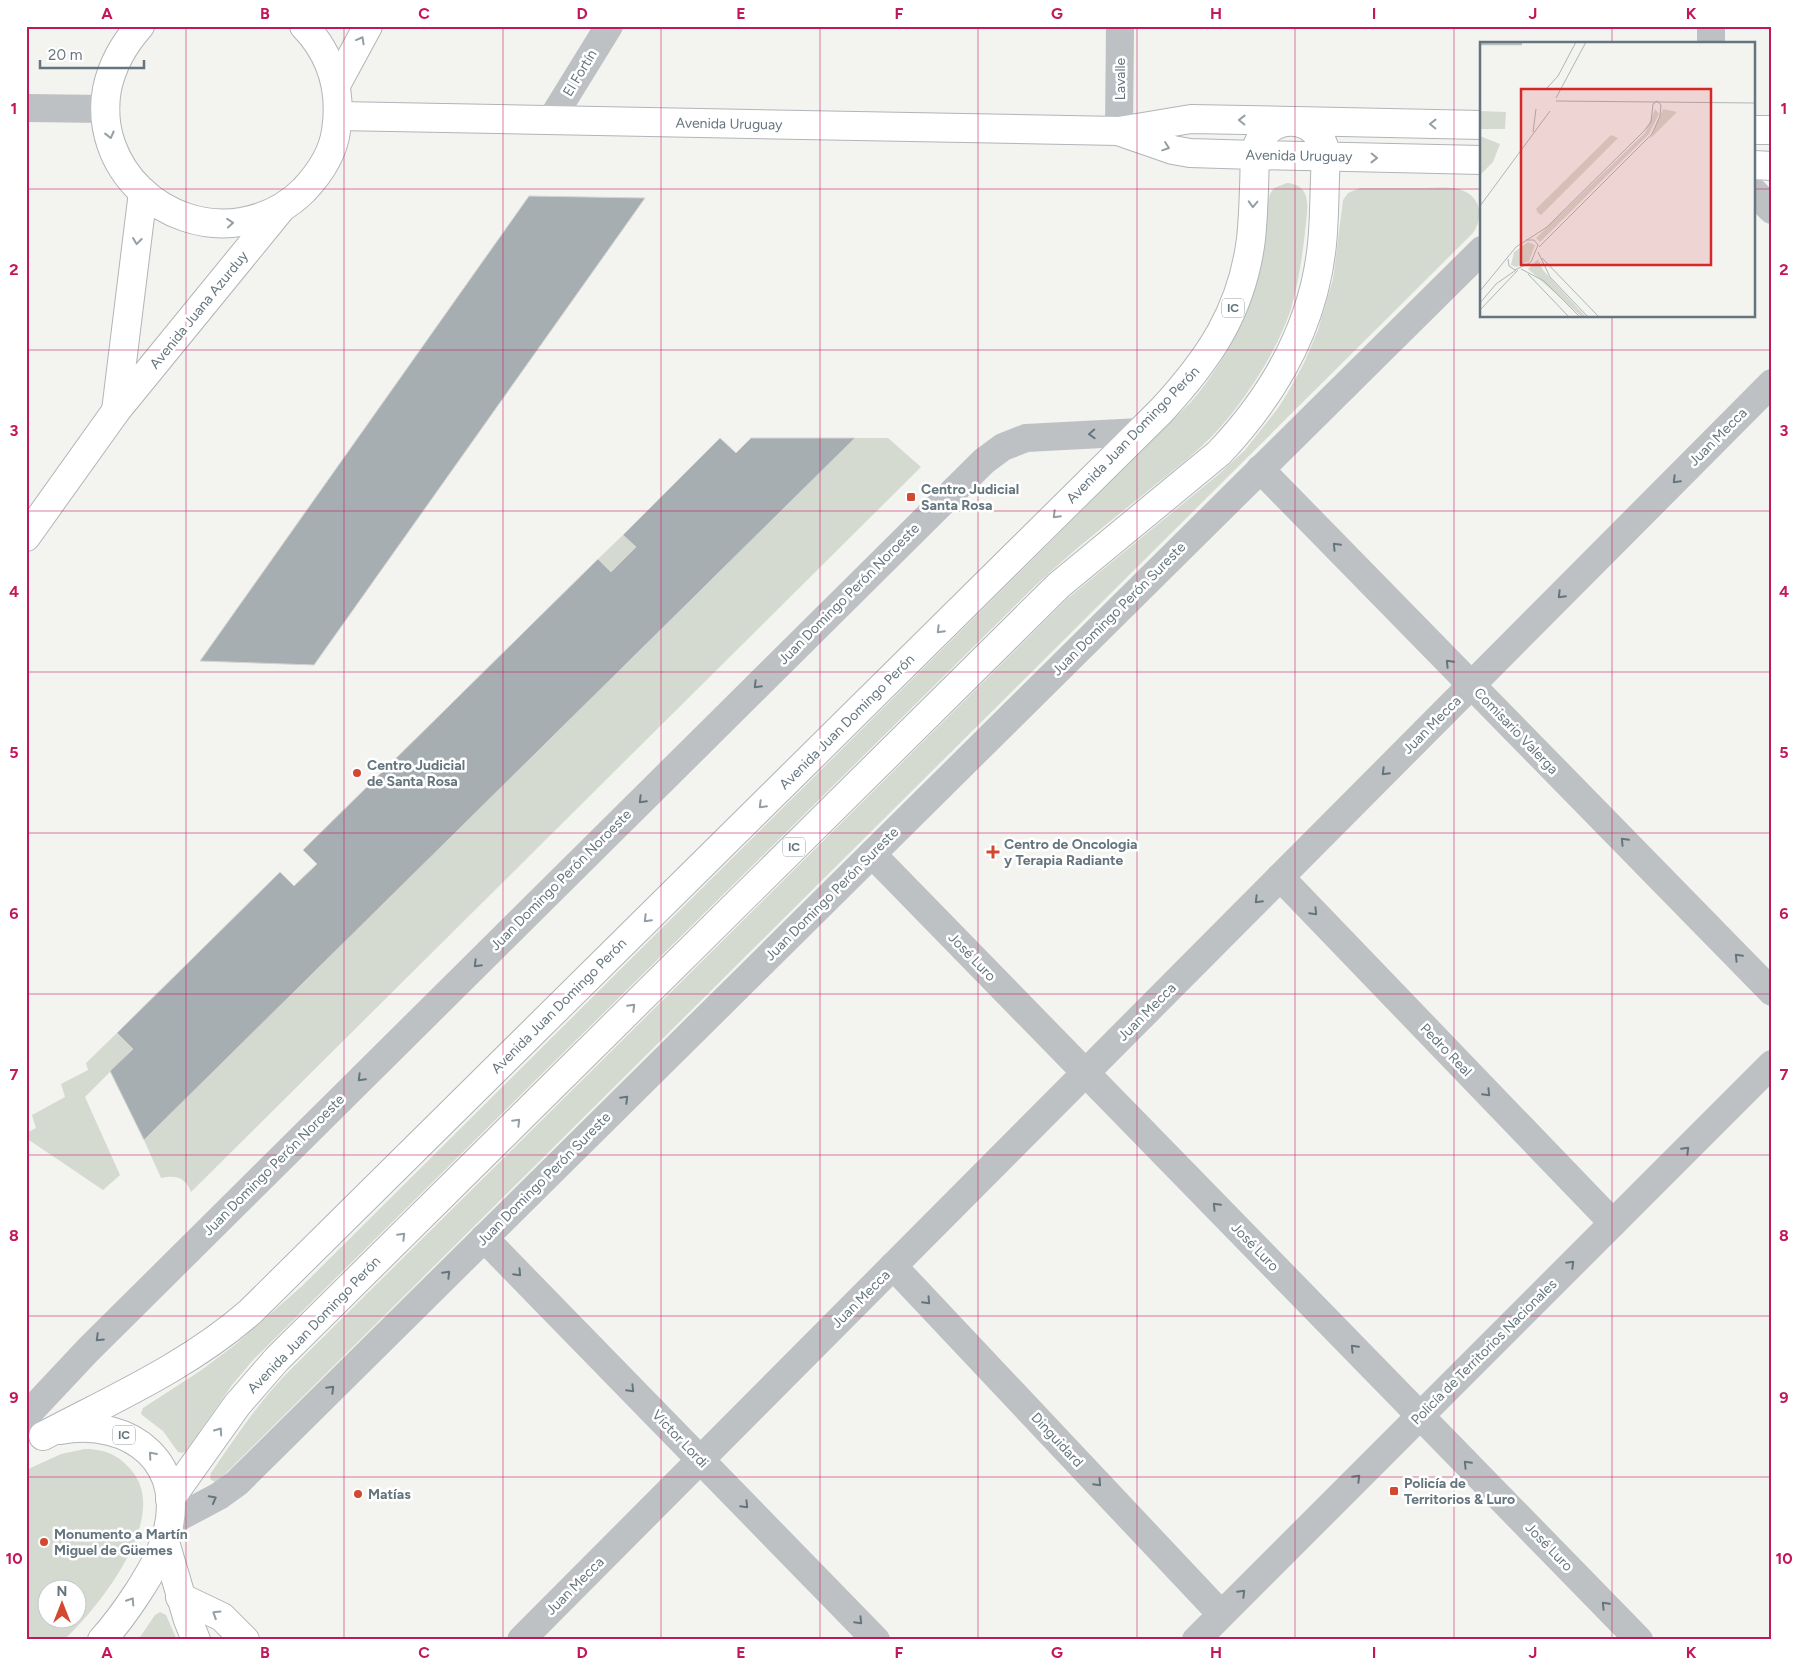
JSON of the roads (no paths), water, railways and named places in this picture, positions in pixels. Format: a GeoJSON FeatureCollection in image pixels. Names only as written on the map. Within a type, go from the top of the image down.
{"type":"FeatureCollection","features":[{"type":"Feature","properties":{"kind":"main road","name":"Avenida Juana Azurduy"},"geometry":{"type":"LineString","coordinates":[[140,26],[119,54],[107,90],[106,109],[112,146],[130,179],[157,204],[191,220],[210,224],[247,221],[265,216],[282,208],[297,197],[321,169],[336,135],[338,116],[336,85],[331,67],[323,50],[304,26]]}},
{"type":"Feature","properties":{"kind":"main road"},"geometry":{"type":"LineString","coordinates":[[336,85],[368,26]]}},
{"type":"Feature","properties":{"kind":"main road","name":"Avenida Uruguay"},"geometry":{"type":"LineString","coordinates":[[338,116],[1120,131],[1191,119],[1480,124]]}},
{"type":"Feature","properties":{"kind":"main road","name":"Avenida Juan Domingo Perón"},"geometry":{"type":"LineString","coordinates":[[32,1432],[174,1368],[214,1341],[250,1312],[1140,432],[1201,365],[1218,340],[1231,314],[1241,285],[1248,255],[1252,225],[1255,155],[1258,143],[1266,132],[1277,124],[1291,121],[1304,124],[1316,132],[1323,144],[1326,157],[1322,244],[1313,293],[1296,339],[1281,370],[1264,400],[1242,428],[1219,453],[1058,585],[284,1352],[237,1405],[168,1521]]}},
{"type":"Feature","properties":{"kind":"main road"},"geometry":{"type":"LineString","coordinates":[[1756,130],[1772,130]]}},
{"type":"Feature","properties":{"kind":"main road","name":"Avenida Uruguay"},"geometry":{"type":"LineString","coordinates":[[1120,131],[1173,150],[1190,153],[1480,160]]}},
{"type":"Feature","properties":{"kind":"main road"},"geometry":{"type":"LineString","coordinates":[[1756,165],[1772,166]]}},
{"type":"Feature","properties":{"kind":"main road","name":"Avenida Juana Azurduy"},"geometry":{"type":"LineString","coordinates":[[116,411],[142,192]]}},
{"type":"Feature","properties":{"kind":"main road","name":"Avenida Juana Azurduy"},"geometry":{"type":"LineString","coordinates":[[26,537],[116,411],[282,208]]}},
{"type":"Feature","properties":{"kind":"main road","name":"IC"},"geometry":{"type":"LineString","coordinates":[[32,1432],[95,1428],[114,1432],[133,1439],[148,1450],[160,1465],[168,1482],[168,1521],[133,1599],[102,1640]]}},
{"type":"Feature","properties":{"kind":"main road"},"geometry":{"type":"LineString","coordinates":[[168,1521],[180,1597],[196,1640]]}},
{"type":"Feature","properties":{"kind":"main road"},"geometry":{"type":"LineString","coordinates":[[180,1597],[222,1617],[245,1640]]}},
{"type":"Feature","properties":{"kind":"street","name":"El Fortín"},"geometry":{"type":"LineString","coordinates":[[552,120],[609,26]]}},
{"type":"Feature","properties":{"kind":"street","name":"Lavalle"},"geometry":{"type":"LineString","coordinates":[[1120,26],[1120,131]]}},
{"type":"Feature","properties":{"kind":"street"},"geometry":{"type":"LineString","coordinates":[[1711,26],[1711,42]]}},
{"type":"Feature","properties":{"kind":"street"},"geometry":{"type":"LineString","coordinates":[[26,108],[106,109]]}},
{"type":"Feature","properties":{"kind":"street"},"geometry":{"type":"LineString","coordinates":[[1756,194],[1772,210]]}},
{"type":"Feature","properties":{"kind":"street","name":"Juan Domingo Perón Sureste"},"geometry":{"type":"LineString","coordinates":[[168,1521],[219,1496],[236,1483],[1480,252]]}},
{"type":"Feature","properties":{"kind":"street","name":"Juan Mecca"},"geometry":{"type":"LineString","coordinates":[[521,1640],[1772,383]]}},
{"type":"Feature","properties":{"kind":"street","name":"Juan Domingo Perón Noroeste"},"geometry":{"type":"LineString","coordinates":[[32,1432],[88,1350],[984,461],[1003,447],[1026,438],[1140,432]]}},
{"type":"Feature","properties":{"kind":"street","name":"Comisario Valerga"},"geometry":{"type":"LineString","coordinates":[[1260,470],[1772,992]]}},
{"type":"Feature","properties":{"kind":"street","name":"José Luro"},"geometry":{"type":"LineString","coordinates":[[872,854],[1639,1640]]}},
{"type":"Feature","properties":{"kind":"street","name":"Pedro Real"},"geometry":{"type":"LineString","coordinates":[[1280,877],[1613,1223]]}},
{"type":"Feature","properties":{"kind":"street","name":"Policía de Territorios Nacionales"},"geometry":{"type":"LineString","coordinates":[[1196,1640],[1772,1064]]}},
{"type":"Feature","properties":{"kind":"street","name":"Víctor Lordi"},"geometry":{"type":"LineString","coordinates":[[484,1238],[876,1640]]}},
{"type":"Feature","properties":{"kind":"street","name":"Dinguidard"},"geometry":{"type":"LineString","coordinates":[[893,1266],[1221,1614]]}},
{"type":"Feature","properties":{"kind":"place","name":"Centro Judicial Santa Rosa"},"geometry":{"type":"Point","coordinates":[911,497]}},
{"type":"Feature","properties":{"kind":"place","name":"Centro Judicial de Santa Rosa"},"geometry":{"type":"Point","coordinates":[357,773]}},
{"type":"Feature","properties":{"kind":"place","name":"Centro de Oncologia y Terapia Radiante"},"geometry":{"type":"Point","coordinates":[993,852]}},
{"type":"Feature","properties":{"kind":"place","name":"Policía de Territorios & Luro"},"geometry":{"type":"Point","coordinates":[1394,1491]}},
{"type":"Feature","properties":{"kind":"place","name":"Matías"},"geometry":{"type":"Point","coordinates":[358,1494]}},
{"type":"Feature","properties":{"kind":"place","name":"Monumento a Martín Miguel de Güemes"},"geometry":{"type":"Point","coordinates":[44,1542]}}]}
